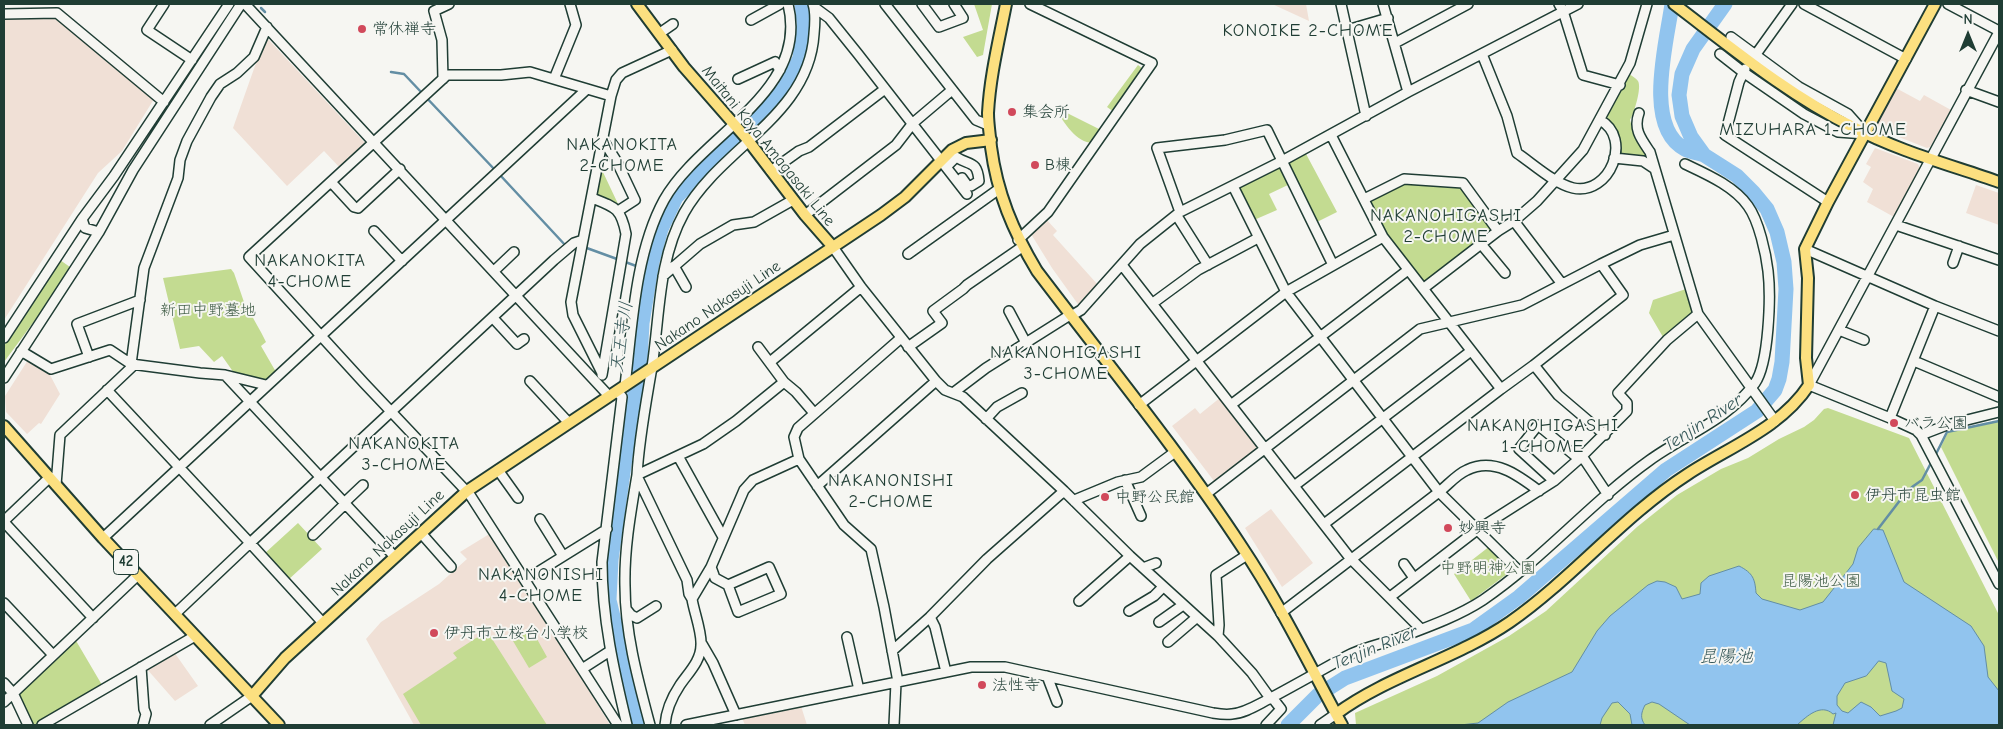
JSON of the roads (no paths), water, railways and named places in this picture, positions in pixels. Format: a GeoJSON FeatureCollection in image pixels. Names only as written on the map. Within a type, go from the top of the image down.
{"type":"FeatureCollection","features":[{"type":"Feature","properties":{"kind":"main road","name":"Maitani Koya Amagasaki Line"},"geometry":{"type":"LineString","coordinates":[[638,4],[684,67],[735,125],[805,215],[833,247],[904,197],[946,163],[952,150],[966,143],[990,140]]}},
{"type":"Feature","properties":{"kind":"main road"},"geometry":{"type":"LineString","coordinates":[[1006,4],[994,67],[988,124],[999,189],[1007,215],[1020,244],[1070,316],[1206,494],[1247,555],[1342,725]]}},
{"type":"Feature","properties":{"kind":"main road"},"geometry":{"type":"LineString","coordinates":[[1336,714],[1355,700],[1470,646],[1497,631],[1532,605],[1660,494],[1772,417],[1793,406],[1809,386],[1806,358],[1808,278],[1805,249],[1828,202],[1935,4]]}},
{"type":"Feature","properties":{"kind":"main road"},"geometry":{"type":"LineString","coordinates":[[1676,5],[1762,72],[1804,101],[1866,134],[1999,182]]}},
{"type":"Feature","properties":{"kind":"main road","name":"Nakano Nakasuji Line"},"geometry":{"type":"LineString","coordinates":[[252,696],[286,658],[466,491],[833,247]]}},
{"type":"Feature","properties":{"kind":"main road","name":"42"},"geometry":{"type":"LineString","coordinates":[[4,426],[103,538],[278,725]]}},
{"type":"Feature","properties":{"kind":"street"},"geometry":{"type":"LineString","coordinates":[[164,4],[147,30],[192,60]]}},
{"type":"Feature","properties":{"kind":"street"},"geometry":{"type":"LineString","coordinates":[[4,338],[82,219],[114,176],[230,4]]}},
{"type":"Feature","properties":{"kind":"street"},"geometry":{"type":"LineString","coordinates":[[4,378],[99,232],[133,170],[241,4]]}},
{"type":"Feature","properties":{"kind":"street"},"geometry":{"type":"LineString","coordinates":[[245,4],[600,386],[620,389]]}},
{"type":"Feature","properties":{"kind":"street"},"geometry":{"type":"LineString","coordinates":[[443,79],[442,40],[434,11],[449,4]]}},
{"type":"Feature","properties":{"kind":"street"},"geometry":{"type":"LineString","coordinates":[[554,79],[576,25],[570,4]]}},
{"type":"Feature","properties":{"kind":"street"},"geometry":{"type":"LineString","coordinates":[[751,20],[780,4]]}},
{"type":"Feature","properties":{"kind":"street"},"geometry":{"type":"LineString","coordinates":[[627,725],[610,651],[602,581],[602,562],[622,398],[620,389],[641,268],[649,237],[664,200],[695,160],[735,125],[765,93],[780,70],[787,55],[790,41],[791,28],[788,4]]}},
{"type":"Feature","properties":{"kind":"street"},"geometry":{"type":"LineString","coordinates":[[897,4],[886,6],[976,120],[988,124]]}},
{"type":"Feature","properties":{"kind":"street"},"geometry":{"type":"LineString","coordinates":[[922,4],[939,27],[963,18],[954,4]]}},
{"type":"Feature","properties":{"kind":"street"},"geometry":{"type":"LineString","coordinates":[[908,347],[942,323],[933,311],[963,290],[1020,244],[1048,212],[1152,63],[1030,4]]}},
{"type":"Feature","properties":{"kind":"street"},"geometry":{"type":"LineString","coordinates":[[1341,4],[1366,116]]}},
{"type":"Feature","properties":{"kind":"street"},"geometry":{"type":"LineString","coordinates":[[1383,4],[1408,92]]}},
{"type":"Feature","properties":{"kind":"street"},"geometry":{"type":"LineString","coordinates":[[1395,42],[1468,4]]}},
{"type":"Feature","properties":{"kind":"street"},"geometry":{"type":"LineString","coordinates":[[953,393],[986,368],[1081,310],[1140,244],[1179,214],[1482,54],[1561,8],[1578,4]]}},
{"type":"Feature","properties":{"kind":"street"},"geometry":{"type":"LineString","coordinates":[[1424,288],[1498,231],[1514,221],[1557,180],[1583,150],[1620,85],[1630,63],[1647,4]]}},
{"type":"Feature","properties":{"kind":"street"},"geometry":{"type":"LineString","coordinates":[[1754,56],[1792,4]]}},
{"type":"Feature","properties":{"kind":"street"},"geometry":{"type":"LineString","coordinates":[[1804,4],[1906,59]]}},
{"type":"Feature","properties":{"kind":"street"},"geometry":{"type":"LineString","coordinates":[[1948,4],[1999,31],[1809,386],[1890,418],[1916,430],[1921,435],[1999,584]]}},
{"type":"Feature","properties":{"kind":"street"},"geometry":{"type":"LineString","coordinates":[[814,5],[828,18],[884,89],[913,122],[946,163],[967,194]]}},
{"type":"Feature","properties":{"kind":"street"},"geometry":{"type":"LineString","coordinates":[[650,725],[638,678],[625,586],[626,556],[663,276],[677,227],[694,197],[730,156],[784,107],[800,85],[813,47],[814,5]]}},
{"type":"Feature","properties":{"kind":"street"},"geometry":{"type":"LineString","coordinates":[[4,14],[56,8],[164,102]]}},
{"type":"Feature","properties":{"kind":"street"},"geometry":{"type":"LineString","coordinates":[[1561,8],[1583,75],[1620,85]]}},
{"type":"Feature","properties":{"kind":"street"},"geometry":{"type":"LineString","coordinates":[[1347,30],[1388,18]]}},
{"type":"Feature","properties":{"kind":"street"},"geometry":{"type":"LineString","coordinates":[[660,33],[674,24]]}},
{"type":"Feature","properties":{"kind":"street"},"geometry":{"type":"LineString","coordinates":[[94,618],[4,521],[53,481],[60,435],[133,364],[144,268],[178,178],[180,160],[187,141],[220,84],[237,73],[254,57],[267,27]]}},
{"type":"Feature","properties":{"kind":"street"},"geometry":{"type":"LineString","coordinates":[[1731,37],[1754,56],[1799,87],[1848,114],[1866,134]]}},
{"type":"Feature","properties":{"kind":"street"},"geometry":{"type":"LineString","coordinates":[[602,373],[573,315],[571,302],[611,96],[616,80],[622,73],[672,50]]}},
{"type":"Feature","properties":{"kind":"street"},"geometry":{"type":"LineString","coordinates":[[1482,54],[1507,116],[1517,153],[1572,188],[1586,189],[1592,187],[1604,180],[1610,170],[1616,150],[1614,138],[1607,126],[1600,120]]}},
{"type":"Feature","properties":{"kind":"street"},"geometry":{"type":"LineString","coordinates":[[1720,54],[1804,114],[1838,132],[1866,134]]}},
{"type":"Feature","properties":{"kind":"street"},"geometry":{"type":"LineString","coordinates":[[738,79],[775,62],[780,70]]}},
{"type":"Feature","properties":{"kind":"street"},"geometry":{"type":"LineString","coordinates":[[1744,71],[1725,135],[1828,202]]}},
{"type":"Feature","properties":{"kind":"street"},"geometry":{"type":"LineString","coordinates":[[611,96],[530,72],[501,75],[447,75],[250,257],[466,491],[618,725]]}},
{"type":"Feature","properties":{"kind":"street"},"geometry":{"type":"LineString","coordinates":[[103,538],[587,89]]}},
{"type":"Feature","properties":{"kind":"street"},"geometry":{"type":"LineString","coordinates":[[771,171],[809,147],[884,89]]}},
{"type":"Feature","properties":{"kind":"street"},"geometry":{"type":"LineString","coordinates":[[805,215],[896,145],[913,122],[952,90]]}},
{"type":"Feature","properties":{"kind":"street"},"geometry":{"type":"LineString","coordinates":[[1966,90],[1999,102]]}},
{"type":"Feature","properties":{"kind":"street"},"geometry":{"type":"LineString","coordinates":[[1639,113],[1635,123],[1640,137],[1650,152],[1656,169],[1698,314],[1772,417]]}},
{"type":"Feature","properties":{"kind":"street"},"geometry":{"type":"LineString","coordinates":[[1208,265],[1179,214],[1157,148],[1225,140],[1267,130],[1333,265]]}},
{"type":"Feature","properties":{"kind":"street"},"geometry":{"type":"LineString","coordinates":[[1331,135],[1383,237],[1501,389]]}},
{"type":"Feature","properties":{"kind":"street"},"geometry":{"type":"LineString","coordinates":[[603,140],[617,162],[635,200],[618,211]]}},
{"type":"Feature","properties":{"kind":"street"},"geometry":{"type":"LineString","coordinates":[[1614,158],[1643,161],[1656,169]]}},
{"type":"Feature","properties":{"kind":"street"},"geometry":{"type":"LineString","coordinates":[[686,725],[971,667],[996,666],[1222,714],[1240,712],[1316,678],[1353,653],[1464,611],[1483,600],[1520,571],[1650,460],[1719,418],[1753,390],[1763,367],[1769,303],[1768,271],[1756,225],[1748,206],[1740,198],[1716,180],[1685,164]]}},
{"type":"Feature","properties":{"kind":"street"},"geometry":{"type":"LineString","coordinates":[[331,182],[354,207],[358,208],[400,169]]}},
{"type":"Feature","properties":{"kind":"street"},"geometry":{"type":"LineString","coordinates":[[1364,199],[1404,179],[1463,183],[1498,231]]}},
{"type":"Feature","properties":{"kind":"street"},"geometry":{"type":"LineString","coordinates":[[1232,186],[1286,292],[1439,492],[1520,571]]}},
{"type":"Feature","properties":{"kind":"street"},"geometry":{"type":"LineString","coordinates":[[908,254],[922,247],[951,218],[999,189]]}},
{"type":"Feature","properties":{"kind":"street"},"geometry":{"type":"LineString","coordinates":[[592,198],[613,206],[618,211],[626,234],[600,386]]}},
{"type":"Feature","properties":{"kind":"street"},"geometry":{"type":"LineString","coordinates":[[663,276],[700,244],[733,225],[754,222],[793,200]]}},
{"type":"Feature","properties":{"kind":"street"},"geometry":{"type":"LineString","coordinates":[[82,219],[85,228],[99,232]]}},
{"type":"Feature","properties":{"kind":"street"},"geometry":{"type":"LineString","coordinates":[[1514,221],[1562,284]]}},
{"type":"Feature","properties":{"kind":"street"},"geometry":{"type":"LineString","coordinates":[[1896,225],[1999,260]]}},
{"type":"Feature","properties":{"kind":"street"},"geometry":{"type":"LineString","coordinates":[[374,231],[402,260]]}},
{"type":"Feature","properties":{"kind":"street"},"geometry":{"type":"LineString","coordinates":[[1206,494],[1352,379],[1420,329],[1522,305],[1640,245],[1674,235]]}},
{"type":"Feature","properties":{"kind":"street"},"geometry":{"type":"LineString","coordinates":[[1139,405],[1286,292],[1383,237]]}},
{"type":"Feature","properties":{"kind":"street"},"geometry":{"type":"LineString","coordinates":[[1153,304],[1208,265],[1258,238]]}},
{"type":"Feature","properties":{"kind":"street"},"geometry":{"type":"LineString","coordinates":[[175,614],[574,243],[583,240]]}},
{"type":"Feature","properties":{"kind":"street"},"geometry":{"type":"LineString","coordinates":[[1481,244],[1505,273]]}},
{"type":"Feature","properties":{"kind":"street"},"geometry":{"type":"LineString","coordinates":[[1953,263],[1959,246]]}},
{"type":"Feature","properties":{"kind":"street"},"geometry":{"type":"LineString","coordinates":[[833,247],[861,286],[936,381],[945,390],[962,397],[1064,491],[1130,556],[1218,636],[1252,673],[1270,698],[1281,709],[1266,725]]}},
{"type":"Feature","properties":{"kind":"street"},"geometry":{"type":"LineString","coordinates":[[1805,249],[1936,306],[1999,331]]}},
{"type":"Feature","properties":{"kind":"street"},"geometry":{"type":"LineString","coordinates":[[494,271],[514,252]]}},
{"type":"Feature","properties":{"kind":"street"},"geometry":{"type":"LineString","coordinates":[[1122,264],[1350,558],[1421,628]]}},
{"type":"Feature","properties":{"kind":"street"},"geometry":{"type":"LineString","coordinates":[[1324,524],[1623,295],[1601,264]]}},
{"type":"Feature","properties":{"kind":"street"},"geometry":{"type":"LineString","coordinates":[[674,266],[686,287]]}},
{"type":"Feature","properties":{"kind":"street"},"geometry":{"type":"LineString","coordinates":[[1232,404],[1408,270]]}},
{"type":"Feature","properties":{"kind":"street"},"geometry":{"type":"LineString","coordinates":[[770,362],[861,286]]}},
{"type":"Feature","properties":{"kind":"street"},"geometry":{"type":"LineString","coordinates":[[89,357],[77,324],[140,300]]}},
{"type":"Feature","properties":{"kind":"street"},"geometry":{"type":"LineString","coordinates":[[1890,418],[1936,306]]}},
{"type":"Feature","properties":{"kind":"street"},"geometry":{"type":"LineString","coordinates":[[1009,311],[1026,343]]}},
{"type":"Feature","properties":{"kind":"street"},"geometry":{"type":"LineString","coordinates":[[1390,597],[1477,530],[1554,481],[1580,458],[1628,411],[1627,403],[1618,393],[1667,340],[1698,314]]}},
{"type":"Feature","properties":{"kind":"street"},"geometry":{"type":"LineString","coordinates":[[493,318],[517,344]]}},
{"type":"Feature","properties":{"kind":"street"},"geometry":{"type":"LineString","coordinates":[[1839,330],[1864,340]]}},
{"type":"Feature","properties":{"kind":"street"},"geometry":{"type":"LineString","coordinates":[[894,725],[897,683],[871,549],[844,525],[798,459],[795,433],[814,413],[901,338]]}},
{"type":"Feature","properties":{"kind":"street"},"geometry":{"type":"LineString","coordinates":[[758,347],[784,382],[796,392],[814,413]]}},
{"type":"Feature","properties":{"kind":"street"},"geometry":{"type":"LineString","coordinates":[[21,351],[51,370],[110,350],[133,364],[225,375],[266,385]]}},
{"type":"Feature","properties":{"kind":"street"},"geometry":{"type":"LineString","coordinates":[[1294,486],[1471,351]]}},
{"type":"Feature","properties":{"kind":"street"},"geometry":{"type":"LineString","coordinates":[[1914,361],[1999,397]]}},
{"type":"Feature","properties":{"kind":"street"},"geometry":{"type":"LineString","coordinates":[[1534,365],[1558,395],[1605,435]]}},
{"type":"Feature","properties":{"kind":"street"},"geometry":{"type":"LineString","coordinates":[[225,375],[395,557]]}},
{"type":"Feature","properties":{"kind":"street"},"geometry":{"type":"LineString","coordinates":[[817,486],[936,381]]}},
{"type":"Feature","properties":{"kind":"street"},"geometry":{"type":"LineString","coordinates":[[637,475],[703,444],[726,429],[784,382]]}},
{"type":"Feature","properties":{"kind":"street"},"geometry":{"type":"LineString","coordinates":[[533,387],[569,423]]}},
{"type":"Feature","properties":{"kind":"street"},"geometry":{"type":"LineString","coordinates":[[107,390],[323,623]]}},
{"type":"Feature","properties":{"kind":"street"},"geometry":{"type":"LineString","coordinates":[[986,419],[997,407],[1022,393]]}},
{"type":"Feature","properties":{"kind":"street"},"geometry":{"type":"LineString","coordinates":[[1921,435],[1947,425],[1999,412]]}},
{"type":"Feature","properties":{"kind":"street"},"geometry":{"type":"LineString","coordinates":[[1554,481],[1519,449],[1538,425],[1580,458],[1608,495]]}},
{"type":"Feature","properties":{"kind":"street"},"geometry":{"type":"LineString","coordinates":[[1075,502],[1102,488],[1141,477],[1175,452]]}},
{"type":"Feature","properties":{"kind":"street"},"geometry":{"type":"LineString","coordinates":[[678,456],[723,537]]}},
{"type":"Feature","properties":{"kind":"street"},"geometry":{"type":"LineString","coordinates":[[692,599],[711,567],[744,490],[753,480],[798,459]]}},
{"type":"Feature","properties":{"kind":"street"},"geometry":{"type":"LineString","coordinates":[[1281,613],[1350,558],[1467,470],[1486,464],[1512,471],[1539,491]]}},
{"type":"Feature","properties":{"kind":"street"},"geometry":{"type":"LineString","coordinates":[[498,470],[518,498]]}},
{"type":"Feature","properties":{"kind":"street"},"geometry":{"type":"LineString","coordinates":[[637,475],[687,580],[702,644],[713,663],[736,715]]}},
{"type":"Feature","properties":{"kind":"street"},"geometry":{"type":"LineString","coordinates":[[1125,480],[1141,516]]}},
{"type":"Feature","properties":{"kind":"street"},"geometry":{"type":"LineString","coordinates":[[313,534],[363,485]]}},
{"type":"Feature","properties":{"kind":"street"},"geometry":{"type":"LineString","coordinates":[[892,651],[930,617],[987,559],[1064,491]]}},
{"type":"Feature","properties":{"kind":"street"},"geometry":{"type":"LineString","coordinates":[[540,520],[563,556]]}},
{"type":"Feature","properties":{"kind":"street"},"geometry":{"type":"LineString","coordinates":[[525,580],[607,529]]}},
{"type":"Feature","properties":{"kind":"street"},"geometry":{"type":"LineString","coordinates":[[421,533],[450,567]]}},
{"type":"Feature","properties":{"kind":"street"},"geometry":{"type":"LineString","coordinates":[[1218,636],[1216,575],[1247,555]]}},
{"type":"Feature","properties":{"kind":"street"},"geometry":{"type":"LineString","coordinates":[[1079,600],[1130,556]]}},
{"type":"Feature","properties":{"kind":"street"},"geometry":{"type":"LineString","coordinates":[[1144,568],[1156,563]]}},
{"type":"Feature","properties":{"kind":"street"},"geometry":{"type":"LineString","coordinates":[[1404,564],[1414,578]]}},
{"type":"Feature","properties":{"kind":"street"},"geometry":{"type":"LineString","coordinates":[[711,567],[715,578],[728,585],[738,612],[781,594],[769,567],[728,585]]}},
{"type":"Feature","properties":{"kind":"street"},"geometry":{"type":"LineString","coordinates":[[4,702],[138,575]]}},
{"type":"Feature","properties":{"kind":"street"},"geometry":{"type":"LineString","coordinates":[[1129,611],[1154,596],[1163,586]]}},
{"type":"Feature","properties":{"kind":"street"},"geometry":{"type":"LineString","coordinates":[[4,603],[53,655]]}},
{"type":"Feature","properties":{"kind":"street"},"geometry":{"type":"LineString","coordinates":[[1159,622],[1183,605]]}},
{"type":"Feature","properties":{"kind":"street"},"geometry":{"type":"LineString","coordinates":[[627,610],[631,616],[637,618],[656,606]]}},
{"type":"Feature","properties":{"kind":"street"},"geometry":{"type":"LineString","coordinates":[[930,617],[935,627],[946,672]]}},
{"type":"Feature","properties":{"kind":"street"},"geometry":{"type":"LineString","coordinates":[[1168,642],[1196,618]]}},
{"type":"Feature","properties":{"kind":"street"},"geometry":{"type":"LineString","coordinates":[[42,725],[195,636]]}},
{"type":"Feature","properties":{"kind":"street"},"geometry":{"type":"LineString","coordinates":[[847,637],[852,648],[859,690]]}},
{"type":"Feature","properties":{"kind":"street"},"geometry":{"type":"LineString","coordinates":[[665,725],[672,700],[679,686],[694,666],[702,644]]}},
{"type":"Feature","properties":{"kind":"street"},"geometry":{"type":"LineString","coordinates":[[582,669],[610,651]]}},
{"type":"Feature","properties":{"kind":"street"},"geometry":{"type":"LineString","coordinates":[[141,668],[146,714],[143,725]]}},
{"type":"Feature","properties":{"kind":"street"},"geometry":{"type":"LineString","coordinates":[[1047,676],[1057,702]]}},
{"type":"Feature","properties":{"kind":"street"},"geometry":{"type":"LineString","coordinates":[[4,683],[13,693],[28,725]]}},
{"type":"Feature","properties":{"kind":"street"},"geometry":{"type":"LineString","coordinates":[[210,725],[252,696]]}},
{"type":"Feature","properties":{"kind":"street"},"geometry":{"type":"LineString","coordinates":[[1320,725],[1336,714]]}},
{"type":"Feature","properties":{"kind":"water","name":"昆陽池"},"geometry":{"type":"Polygon","coordinates":[[[1874,529],[1883,530],[1904,582],[1971,626],[1984,646],[1988,677],[1999,691],[1999,725],[1833,725],[1836,713],[1833,714],[1828,711],[1819,710],[1797,725],[1690,725],[1659,704],[1652,702],[1645,705],[1643,711],[1642,718],[1645,725],[1632,725],[1630,714],[1618,702],[1612,703],[1602,718],[1600,725],[1460,725],[1478,723],[1508,702],[1572,672],[1597,631],[1610,616],[1648,585],[1657,581],[1665,582],[1676,587],[1682,599],[1700,594],[1701,583],[1709,576],[1739,566],[1752,577],[1756,593],[1762,599],[1800,610],[1823,602],[1853,564],[1858,548],[1874,529]],[[1879,661],[1866,676],[1845,683],[1837,696],[1837,705],[1842,711],[1848,713],[1861,702],[1871,707],[1880,716],[1902,708],[1904,699],[1892,691],[1886,663],[1879,661]]]}},
{"type":"Feature","properties":{"kind":"waterway","name":"天王寺川"},"geometry":{"type":"LineString","coordinates":[[639,725],[609,600],[611,560],[640,361],[642,323],[652,262],[661,229],[676,197],[766,110],[784,89],[800,58],[804,23],[802,4]]}},
{"type":"Feature","properties":{"kind":"waterway"},"geometry":{"type":"LineString","coordinates":[[1672,4],[1661,82],[1661,103],[1665,122],[1672,138],[1685,149],[1704,155]]}},
{"type":"Feature","properties":{"kind":"waterway","name":"Tenjin River"},"geometry":{"type":"LineString","coordinates":[[1288,725],[1318,695],[1345,678],[1473,630],[1519,597],[1666,470],[1757,411],[1775,390],[1782,362],[1786,289],[1784,262],[1777,232],[1767,209],[1753,192],[1737,176],[1704,155],[1691,137],[1682,116],[1679,95],[1682,74],[1693,49],[1725,4]]}},
{"type":"Feature","properties":{"kind":"waterway"},"geometry":{"type":"LineString","coordinates":[[261,8],[265,12]]}},
{"type":"Feature","properties":{"kind":"waterway"},"geometry":{"type":"LineString","coordinates":[[391,72],[404,74],[495,170]]}},
{"type":"Feature","properties":{"kind":"waterway"},"geometry":{"type":"LineString","coordinates":[[500,175],[566,246]]}},
{"type":"Feature","properties":{"kind":"waterway"},"geometry":{"type":"LineString","coordinates":[[584,247],[650,271]]}},
{"type":"Feature","properties":{"kind":"waterway"},"geometry":{"type":"LineString","coordinates":[[1935,456],[1947,432],[1999,421]]}},
{"type":"Feature","properties":{"kind":"waterway"},"geometry":{"type":"LineString","coordinates":[[1878,529],[1901,499],[1912,487],[1922,480],[1932,461]]}},
{"type":"Feature","properties":{"kind":"place","name":"常休禅寺"},"geometry":{"type":"Point","coordinates":[362,29]}},
{"type":"Feature","properties":{"kind":"place","name":"集会所"},"geometry":{"type":"Point","coordinates":[1012,112]}},
{"type":"Feature","properties":{"kind":"place","name":"B棟"},"geometry":{"type":"Point","coordinates":[1035,165]}},
{"type":"Feature","properties":{"kind":"place","name":"バラ公園"},"geometry":{"type":"Point","coordinates":[1894,423]}},
{"type":"Feature","properties":{"kind":"place","name":"伊丹市昆虫館"},"geometry":{"type":"Point","coordinates":[1855,495]}},
{"type":"Feature","properties":{"kind":"place","name":"中野公民館"},"geometry":{"type":"Point","coordinates":[1105,497]}},
{"type":"Feature","properties":{"kind":"place","name":"妙興寺"},"geometry":{"type":"Point","coordinates":[1448,528]}},
{"type":"Feature","properties":{"kind":"place","name":"伊丹市立桜台小学校"},"geometry":{"type":"Point","coordinates":[434,633]}},
{"type":"Feature","properties":{"kind":"place","name":"法性寺"},"geometry":{"type":"Point","coordinates":[982,685]}},
{"type":"Feature","properties":{"kind":"district","name":"KONOIKE 2-CHOME"},"geometry":{"type":"Point","coordinates":[1308,31]}},
{"type":"Feature","properties":{"kind":"district","name":"MIZUHARA 1-CHOME"},"geometry":{"type":"Point","coordinates":[1813,130]}},
{"type":"Feature","properties":{"kind":"district","name":"NAKANOKITA 2-CHOME"},"geometry":{"type":"Point","coordinates":[622,155]}},
{"type":"Feature","properties":{"kind":"district","name":"NAKANOHIGASHI 2-CHOME"},"geometry":{"type":"Point","coordinates":[1446,226]}},
{"type":"Feature","properties":{"kind":"district","name":"NAKANOKITA 4-CHOME"},"geometry":{"type":"Point","coordinates":[310,271]}},
{"type":"Feature","properties":{"kind":"district","name":"NAKANOHIGASHI 3-CHOME"},"geometry":{"type":"Point","coordinates":[1066,363]}},
{"type":"Feature","properties":{"kind":"district","name":"NAKANOHIGASHI 1-CHOME"},"geometry":{"type":"Point","coordinates":[1543,436]}},
{"type":"Feature","properties":{"kind":"district","name":"NAKANOKITA 3-CHOME"},"geometry":{"type":"Point","coordinates":[404,454]}},
{"type":"Feature","properties":{"kind":"district","name":"NAKANONISHI 2-CHOME"},"geometry":{"type":"Point","coordinates":[891,491]}},
{"type":"Feature","properties":{"kind":"district","name":"NAKANONISHI 4-CHOME"},"geometry":{"type":"Point","coordinates":[541,585]}},
{"type":"Feature","properties":{"kind":"park label","name":"新田中野墓地"},"geometry":{"type":"Point","coordinates":[208,310]}},
{"type":"Feature","properties":{"kind":"park label","name":"中野明神公園"},"geometry":{"type":"Point","coordinates":[1488,568]}},
{"type":"Feature","properties":{"kind":"park label","name":"昆陽池公園"},"geometry":{"type":"Point","coordinates":[1821,581]}}]}
